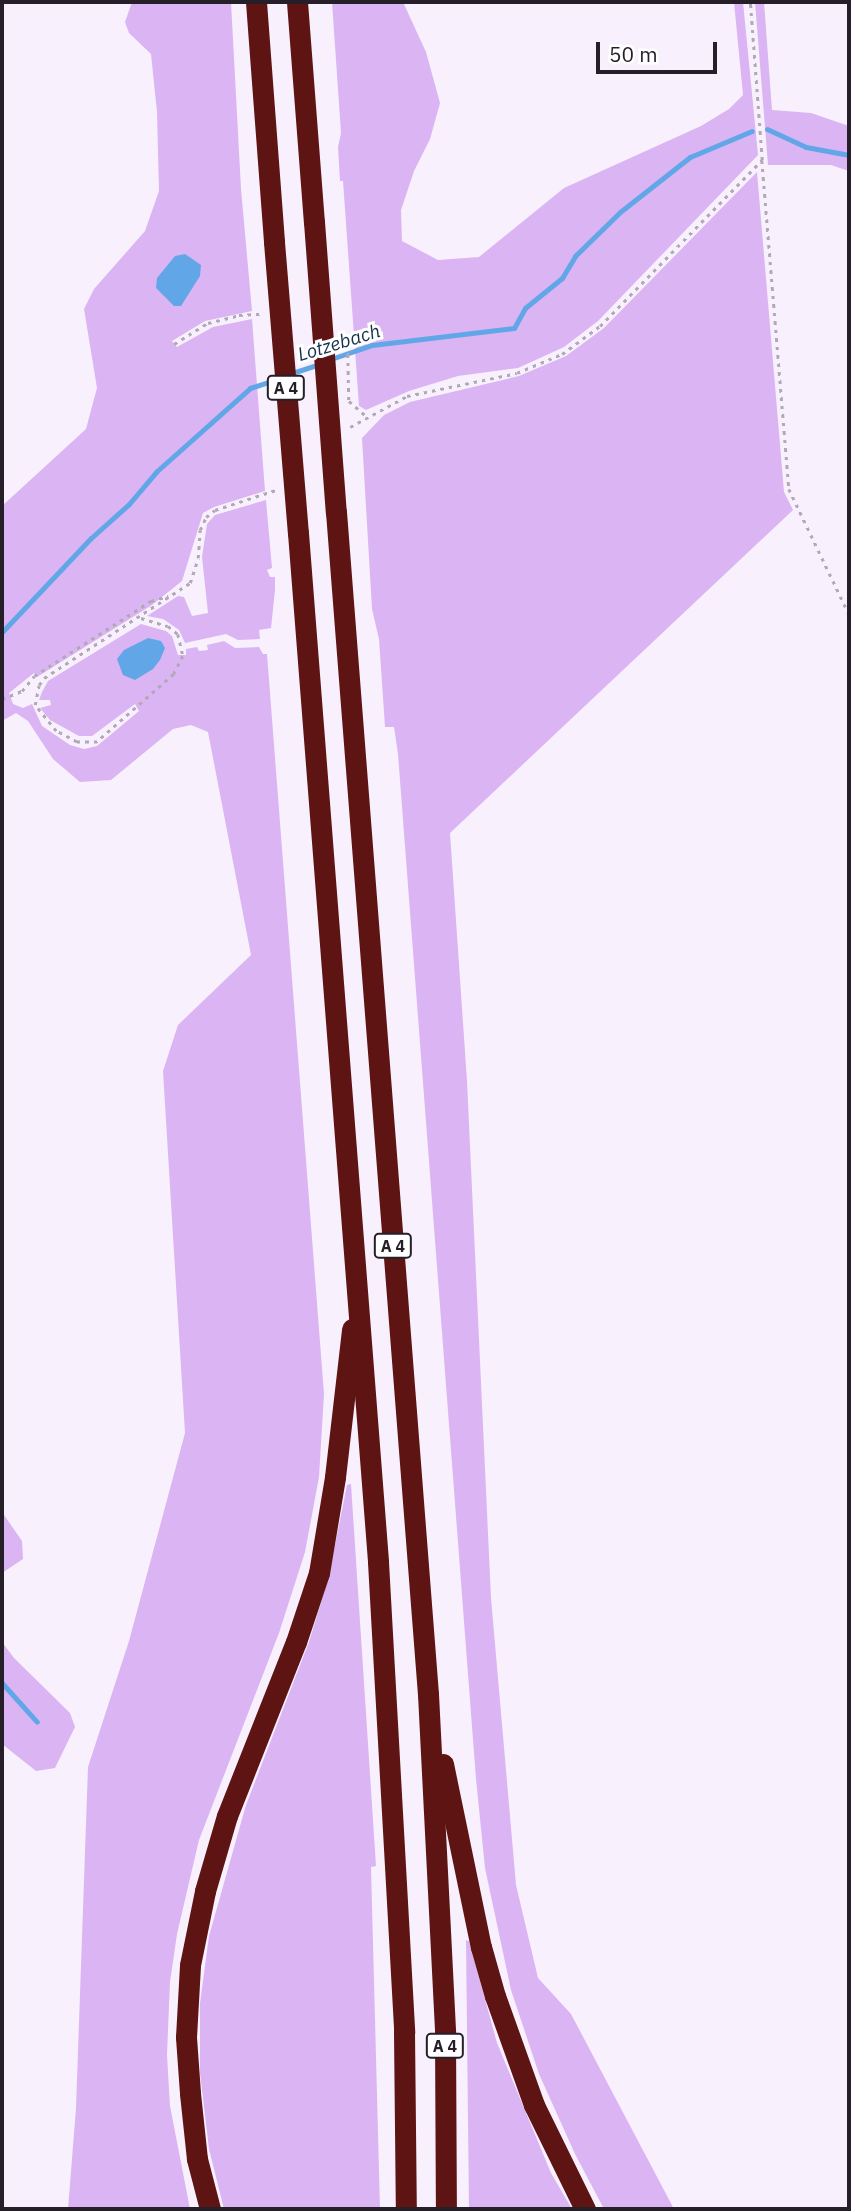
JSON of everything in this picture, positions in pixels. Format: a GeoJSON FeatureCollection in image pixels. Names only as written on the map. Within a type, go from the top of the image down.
{"type":"FeatureCollection","features":[{"type":"Feature","properties":{"kind":"highway","name":"A 4"},"geometry":{"type":"LineString","coordinates":[[256,2],[358,1278],[398,1887],[404,2032],[406,2209]]}},
{"type":"Feature","properties":{"kind":"highway","name":"A 4"},"geometry":{"type":"LineString","coordinates":[[297,2],[428,1694],[445,2035],[446,2209]]}},
{"type":"Feature","properties":{"kind":"highway"},"geometry":{"type":"LineString","coordinates":[[210,2209],[197,2159],[190,2093],[186,2037],[190,1965],[205,1891],[227,1816],[296,1642],[319,1573],[335,1477],[358,1278]]}},
{"type":"Feature","properties":{"kind":"highway"},"geometry":{"type":"LineString","coordinates":[[428,1694],[481,1947],[495,1996],[534,2105],[585,2209]]}},
{"type":"Feature","properties":{"kind":"path"},"geometry":{"type":"LineString","coordinates":[[750,2],[789,489],[849,614]]}},
{"type":"Feature","properties":{"kind":"path"},"geometry":{"type":"LineString","coordinates":[[348,428],[407,396],[517,373],[562,354],[600,326],[762,160]]}},
{"type":"Feature","properties":{"kind":"path"},"geometry":{"type":"LineString","coordinates":[[141,618],[168,626],[178,634],[183,656],[174,674],[97,742],[77,742],[55,731],[35,705],[39,685],[44,678],[141,618],[190,583],[195,572],[200,530],[206,517],[215,510],[278,489]]}},
{"type":"Feature","properties":{"kind":"path"},"geometry":{"type":"LineString","coordinates":[[2,699],[22,691],[34,676],[151,601],[171,595]]}},
{"type":"Feature","properties":{"kind":"shaded area"},"geometry":{"type":"Polygon","coordinates":[[[132,2],[231,2],[241,189],[252,311],[205,321],[172,341],[177,347],[213,327],[252,319],[265,491],[203,513],[182,581],[152,605],[37,677],[34,673],[9,693],[13,704],[23,708],[32,704],[42,726],[70,745],[84,749],[97,746],[139,711],[135,704],[92,736],[79,736],[50,720],[40,708],[51,705],[50,700],[39,700],[42,692],[48,681],[141,624],[166,631],[172,636],[178,655],[186,655],[186,649],[197,647],[199,651],[208,650],[207,645],[224,641],[235,648],[259,647],[263,654],[267,654],[324,1394],[319,1477],[305,1552],[279,1633],[199,1840],[177,1934],[170,1982],[167,2055],[170,2106],[190,2209],[68,2209],[76,2108],[88,1767],[129,1641],[185,1433],[163,1071],[178,1025],[251,955],[208,732],[191,725],[173,729],[111,780],[80,782],[53,759],[28,721],[16,713],[2,721],[2,506],[86,429],[97,388],[84,309],[94,289],[145,231],[159,191],[157,112],[151,54],[129,33],[125,22],[132,2]]]}},
{"type":"Feature","properties":{"kind":"shaded area"},"geometry":{"type":"Polygon","coordinates":[[[332,2],[403,2],[426,52],[440,103],[430,139],[414,171],[401,210],[402,241],[438,260],[479,257],[564,188],[701,126],[729,109],[743,95],[734,2],[743,2],[758,155],[598,321],[564,347],[518,368],[458,376],[409,391],[366,410],[359,406],[343,181],[340,181],[338,147],[341,133],[332,2]]]}},
{"type":"Feature","properties":{"kind":"shaded area"},"geometry":{"type":"Polygon","coordinates":[[[755,2],[764,2],[772,110],[811,113],[849,126],[849,171],[831,165],[768,165],[755,2]]]}},
{"type":"Feature","properties":{"kind":"shaded area"},"geometry":{"type":"Polygon","coordinates":[[[757,172],[784,492],[793,510],[450,833],[467,1081],[491,1598],[516,1885],[538,1978],[571,2014],[674,2209],[604,2209],[575,2154],[539,2074],[511,1990],[485,1868],[398,754],[394,727],[385,727],[379,639],[372,609],[362,438],[384,415],[410,402],[519,376],[566,356],[604,328],[757,172]]]}},
{"type":"Feature","properties":{"kind":"shaded area"},"geometry":{"type":"Polygon","coordinates":[[[266,500],[272,568],[267,570],[270,577],[275,577],[275,590],[271,628],[259,630],[260,639],[238,640],[226,634],[185,643],[179,630],[163,619],[147,616],[178,596],[184,597],[192,616],[208,613],[202,557],[207,524],[215,515],[266,500]]]}},
{"type":"Feature","properties":{"kind":"shaded area"},"geometry":{"type":"Polygon","coordinates":[[[351,1484],[376,1866],[371,1867],[380,2209],[224,2209],[209,2149],[200,2073],[200,2003],[209,1936],[246,1805],[309,1642],[328,1580],[347,1485],[351,1484]]]}},
{"type":"Feature","properties":{"kind":"shaded area"},"geometry":{"type":"Polygon","coordinates":[[[2,1512],[22,1541],[23,1559],[2,1573],[2,1512]]]}},
{"type":"Feature","properties":{"kind":"shaded area"},"geometry":{"type":"Polygon","coordinates":[[[2,1642],[14,1658],[70,1713],[75,1727],[55,1768],[36,1771],[2,1744],[2,1642]]]}},
{"type":"Feature","properties":{"kind":"shaded area"},"geometry":{"type":"Polygon","coordinates":[[[466,1940],[469,1941],[497,2043],[551,2173],[572,2209],[469,2209],[466,1940]]]}},
{"type":"Feature","properties":{"kind":"water"},"geometry":{"type":"Polygon","coordinates":[[[185,254],[201,265],[200,276],[181,306],[174,306],[156,288],[157,278],[175,256],[185,254]]]}},
{"type":"Feature","properties":{"kind":"water"},"geometry":{"type":"Polygon","coordinates":[[[148,638],[161,641],[165,648],[160,660],[153,669],[135,680],[123,675],[117,659],[124,650],[148,638]]]}},
{"type":"Feature","properties":{"kind":"waterway","name":"Lotzebach"},"geometry":{"type":"LineString","coordinates":[[767,129],[806,147],[849,155]]}},
{"type":"Feature","properties":{"kind":"waterway","name":"Lotzebach"},"geometry":{"type":"LineString","coordinates":[[328,360],[372,345],[514,328],[525,308],[562,278],[575,256],[620,212],[690,157],[752,131]]}},
{"type":"Feature","properties":{"kind":"waterway","name":"Lotzebach"},"geometry":{"type":"LineString","coordinates":[[289,374],[319,364]]}},
{"type":"Feature","properties":{"kind":"waterway","name":"Lotzebach"},"geometry":{"type":"LineString","coordinates":[[2,632],[91,538],[129,504],[157,471],[250,388],[280,378]]}},
{"type":"Feature","properties":{"kind":"waterway"},"geometry":{"type":"LineString","coordinates":[[2,1683],[37,1722]]}}]}
